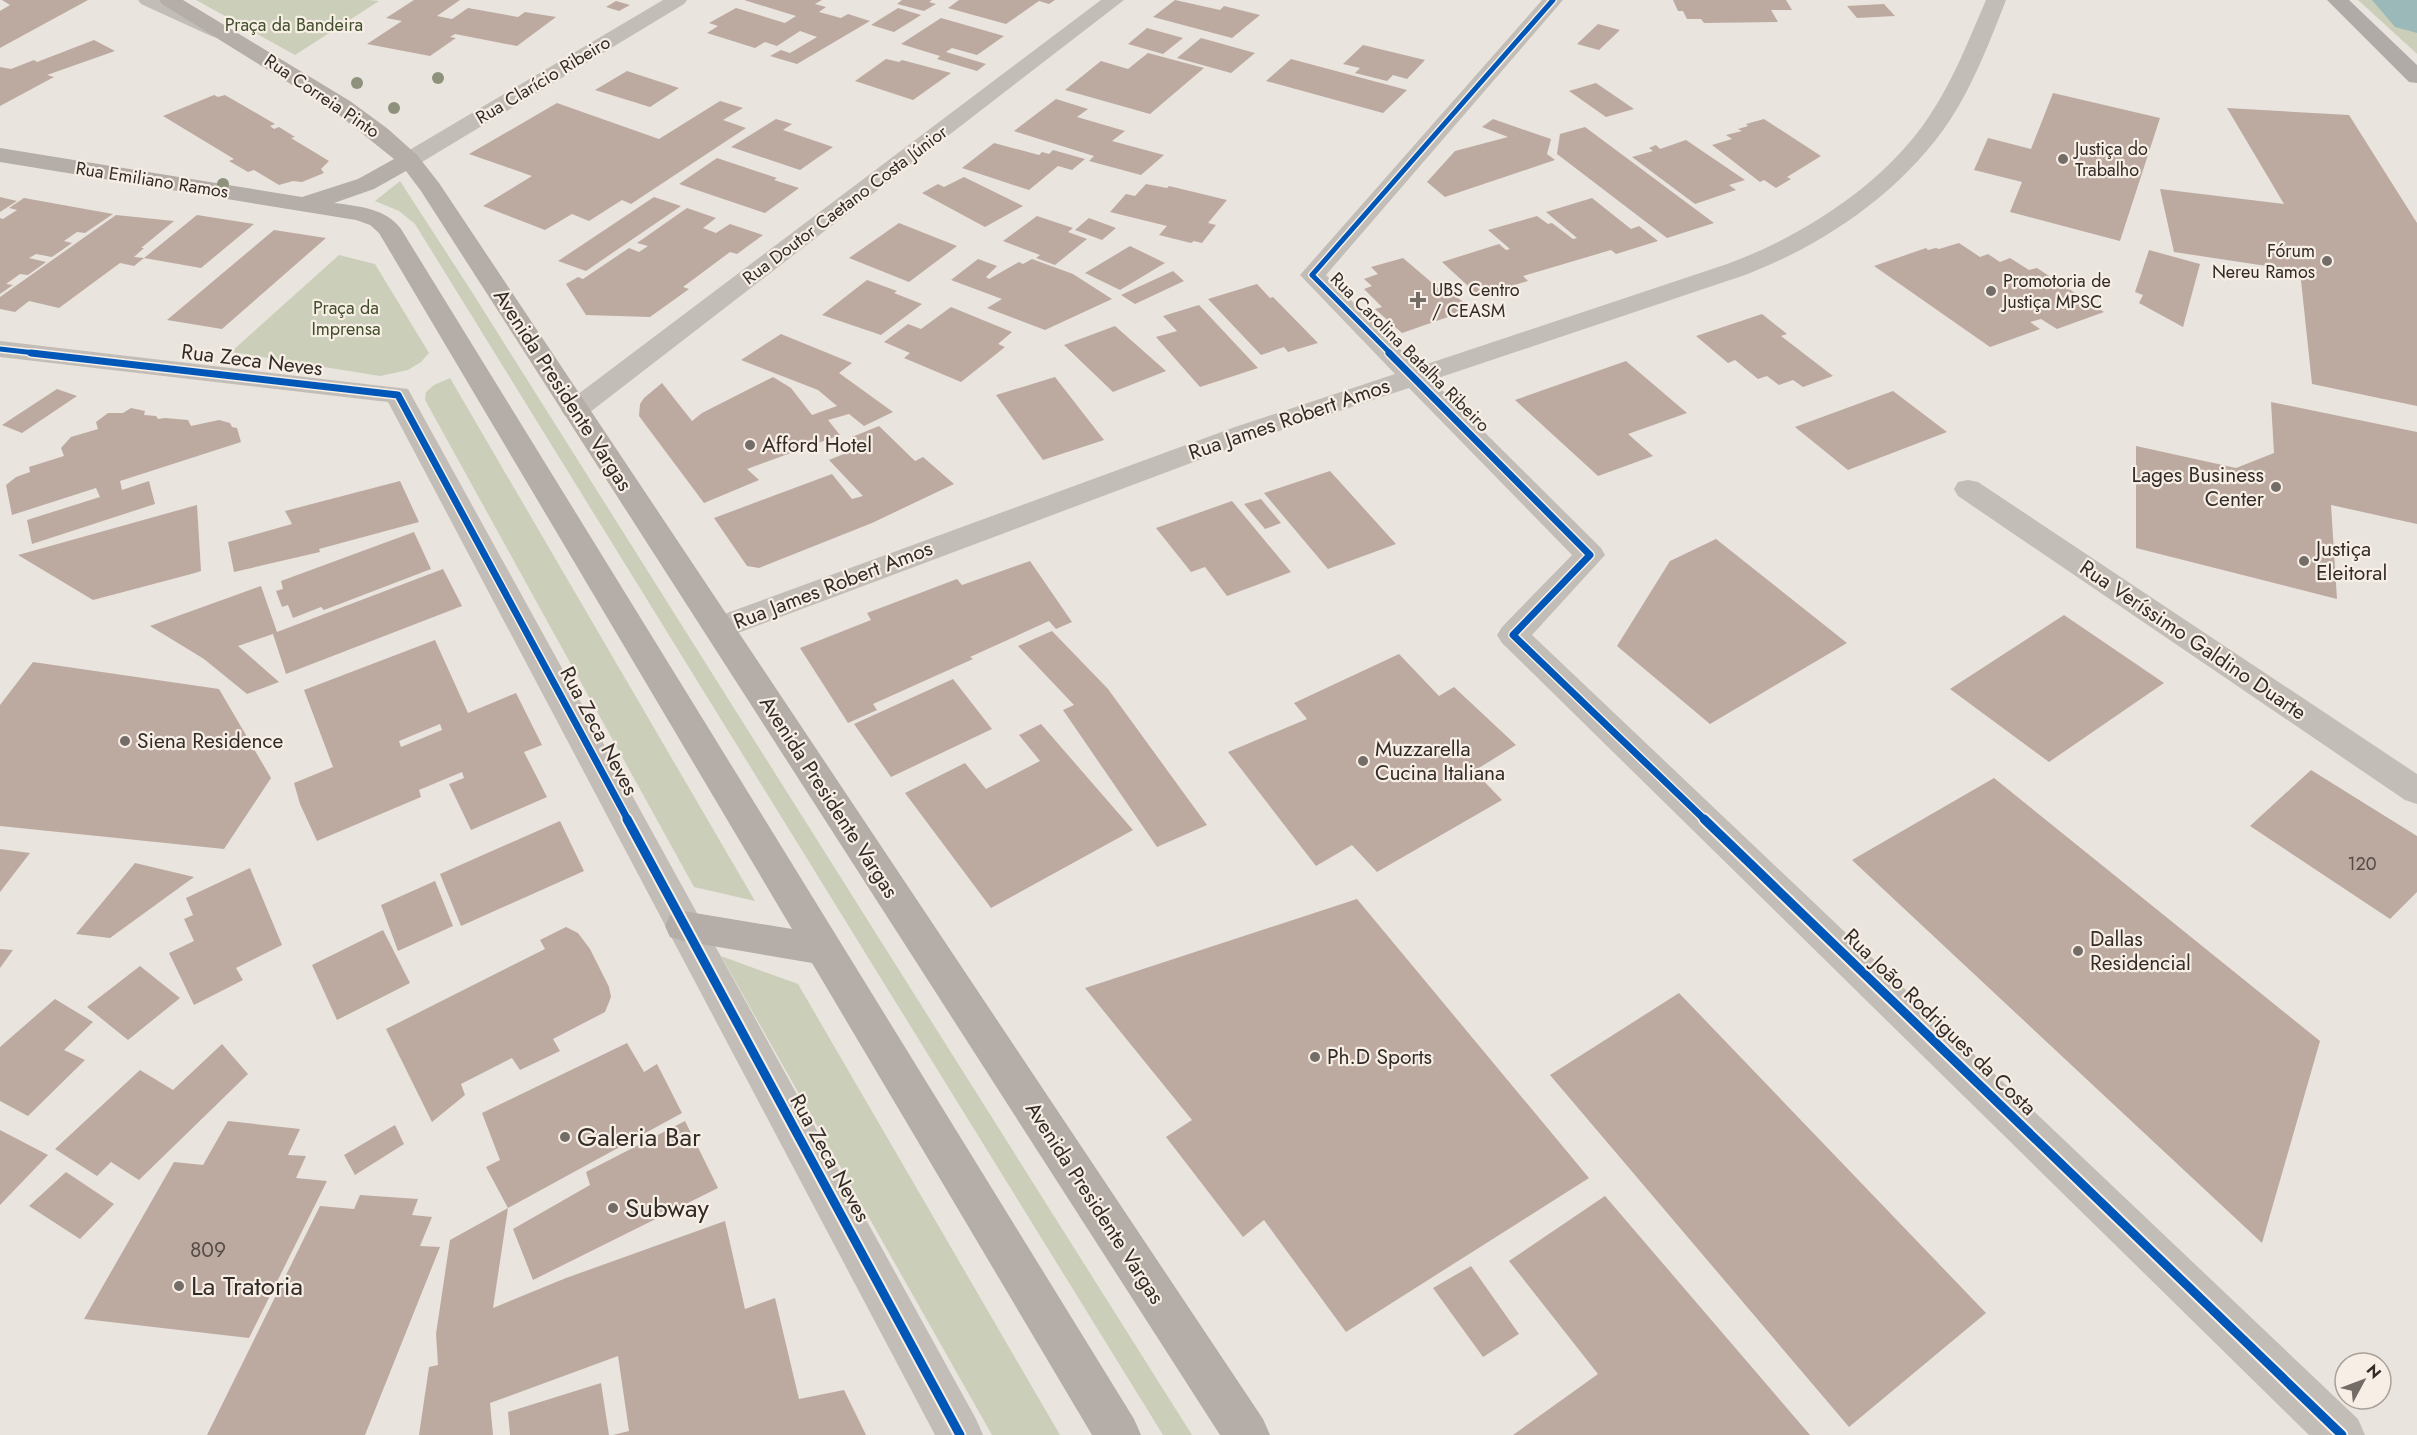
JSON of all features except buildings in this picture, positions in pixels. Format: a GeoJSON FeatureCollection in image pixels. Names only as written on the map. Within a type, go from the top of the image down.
{"type":"FeatureCollection","features":[{"type":"Feature","properties":{"kind":"main road","name":"Rua Correia Pinto"},"geometry":{"type":"LineString","coordinates":[[169,0],[342,106],[380,134],[409,160]]}},
{"type":"Feature","properties":{"kind":"main road"},"geometry":{"type":"LineString","coordinates":[[2337,0],[2365,24],[2417,77]]}},
{"type":"Feature","properties":{"kind":"main road","name":"Rua Emiliano Ramos"},"geometry":{"type":"LineString","coordinates":[[0,155],[304,204]]}},
{"type":"Feature","properties":{"kind":"main road"},"geometry":{"type":"LineString","coordinates":[[304,204],[366,184],[409,160]]}},
{"type":"Feature","properties":{"kind":"main road","name":"Avenida Presidente Vargas"},"geometry":{"type":"LineString","coordinates":[[409,160],[431,188],[1247,1435]]}},
{"type":"Feature","properties":{"kind":"main road"},"geometry":{"type":"LineString","coordinates":[[304,204],[360,214],[378,220],[388,229],[1118,1435]]}},
{"type":"Feature","properties":{"kind":"main road"},"geometry":{"type":"LineString","coordinates":[[683,926],[825,950]]}},
{"type":"Feature","properties":{"kind":"street"},"geometry":{"type":"LineString","coordinates":[[148,0],[238,41]]}},
{"type":"Feature","properties":{"kind":"street","name":"Rua Clarício Ribeiro"},"geometry":{"type":"LineString","coordinates":[[409,160],[677,0]]}},
{"type":"Feature","properties":{"kind":"street","name":"Rua Doutor Caetano Costa Júnior"},"geometry":{"type":"LineString","coordinates":[[576,410],[1114,0]]}},
{"type":"Feature","properties":{"kind":"street","name":"Rua Carolina Batalha Ribeiro"},"geometry":{"type":"LineString","coordinates":[[1513,635],[1590,555],[1312,275],[1553,0]]}},
{"type":"Feature","properties":{"kind":"street","name":"Rua James Robert Amos"},"geometry":{"type":"LineString","coordinates":[[719,628],[1121,477],[1413,377],[1702,282],[1770,256],[1823,225],[1869,193],[1909,157],[1938,121],[1960,83],[1996,0]]}},
{"type":"Feature","properties":{"kind":"street","name":"Rua Zeca Neves"},"geometry":{"type":"LineString","coordinates":[[0,349],[398,394],[683,926],[960,1435]]}},
{"type":"Feature","properties":{"kind":"street","name":"Rua Veríssimo Galdino Duarte"},"geometry":{"type":"LineString","coordinates":[[1968,489],[2417,791]]}},
{"type":"Feature","properties":{"kind":"street","name":"Rua João Rodrigues da Costa"},"geometry":{"type":"LineString","coordinates":[[1513,635],[2342,1435]]}},
{"type":"Feature","properties":{"kind":"green space","name":"Praça da Bandeira"},"geometry":{"type":"Polygon","coordinates":[[[196,0],[368,0],[379,1],[295,55],[196,0]]]}},
{"type":"Feature","properties":{"kind":"green space"},"geometry":{"type":"Polygon","coordinates":[[[2358,0],[2417,0],[2417,54],[2416,53],[2358,0]]]}},
{"type":"Feature","properties":{"kind":"green space"},"geometry":{"type":"Polygon","coordinates":[[[400,181],[1192,1435],[1163,1435],[415,224],[399,211],[375,201],[400,181]]]}},
{"type":"Feature","properties":{"kind":"green space","name":"Praça da Imprensa"},"geometry":{"type":"Polygon","coordinates":[[[339,255],[375,264],[429,353],[421,362],[408,370],[380,376],[231,352],[339,255]]]}},
{"type":"Feature","properties":{"kind":"green space"},"geometry":{"type":"Polygon","coordinates":[[[450,378],[755,901],[694,887],[425,400],[426,392],[434,385],[450,378]]]}},
{"type":"Feature","properties":{"kind":"green space"},"geometry":{"type":"Polygon","coordinates":[[[721,956],[798,984],[1060,1435],[992,1435],[721,956]]]}},
{"type":"Feature","properties":{"kind":"waterway"},"geometry":{"type":"LineString","coordinates":[[2402,0],[2417,14]]}},
{"type":"Feature","properties":{"kind":"cycle path"},"geometry":{"type":"LineString","coordinates":[[1553,0],[1312,275],[1590,555],[1513,635],[2342,1435]]}},
{"type":"Feature","properties":{"kind":"cycle path"},"geometry":{"type":"LineString","coordinates":[[0,349],[398,395],[960,1435]]}},
{"type":"Feature","properties":{"kind":"place","name":"Justiça do Trabalho"},"geometry":{"type":"Point","coordinates":[2063,159]}},
{"type":"Feature","properties":{"kind":"place","name":"Fórum Nereu Ramos"},"geometry":{"type":"Point","coordinates":[2327,261]}},
{"type":"Feature","properties":{"kind":"place","name":"Promotoria de Justiça MPSC"},"geometry":{"type":"Point","coordinates":[1991,291]}},
{"type":"Feature","properties":{"kind":"place","name":"UBS Centro / CEASM"},"geometry":{"type":"Point","coordinates":[1418,300]}},
{"type":"Feature","properties":{"kind":"place","name":"Afford Hotel"},"geometry":{"type":"Point","coordinates":[750,445]}},
{"type":"Feature","properties":{"kind":"place","name":"Lages Business Center"},"geometry":{"type":"Point","coordinates":[2276,487]}},
{"type":"Feature","properties":{"kind":"place","name":"Justiça Eleitoral"},"geometry":{"type":"Point","coordinates":[2304,561]}},
{"type":"Feature","properties":{"kind":"place","name":"Siena Residence"},"geometry":{"type":"Point","coordinates":[125,741]}},
{"type":"Feature","properties":{"kind":"place","name":"Muzzarella Cucina Italiana"},"geometry":{"type":"Point","coordinates":[1363,761]}},
{"type":"Feature","properties":{"kind":"place","name":"Dallas Residencial"},"geometry":{"type":"Point","coordinates":[2078,951]}},
{"type":"Feature","properties":{"kind":"place","name":"Ph.D Sports"},"geometry":{"type":"Point","coordinates":[1315,1057]}},
{"type":"Feature","properties":{"kind":"place","name":"Galeria Bar"},"geometry":{"type":"Point","coordinates":[565,1137]}},
{"type":"Feature","properties":{"kind":"place","name":"Subway"},"geometry":{"type":"Point","coordinates":[613,1208]}},
{"type":"Feature","properties":{"kind":"place","name":"La Tratoria"},"geometry":{"type":"Point","coordinates":[179,1286]}}]}
